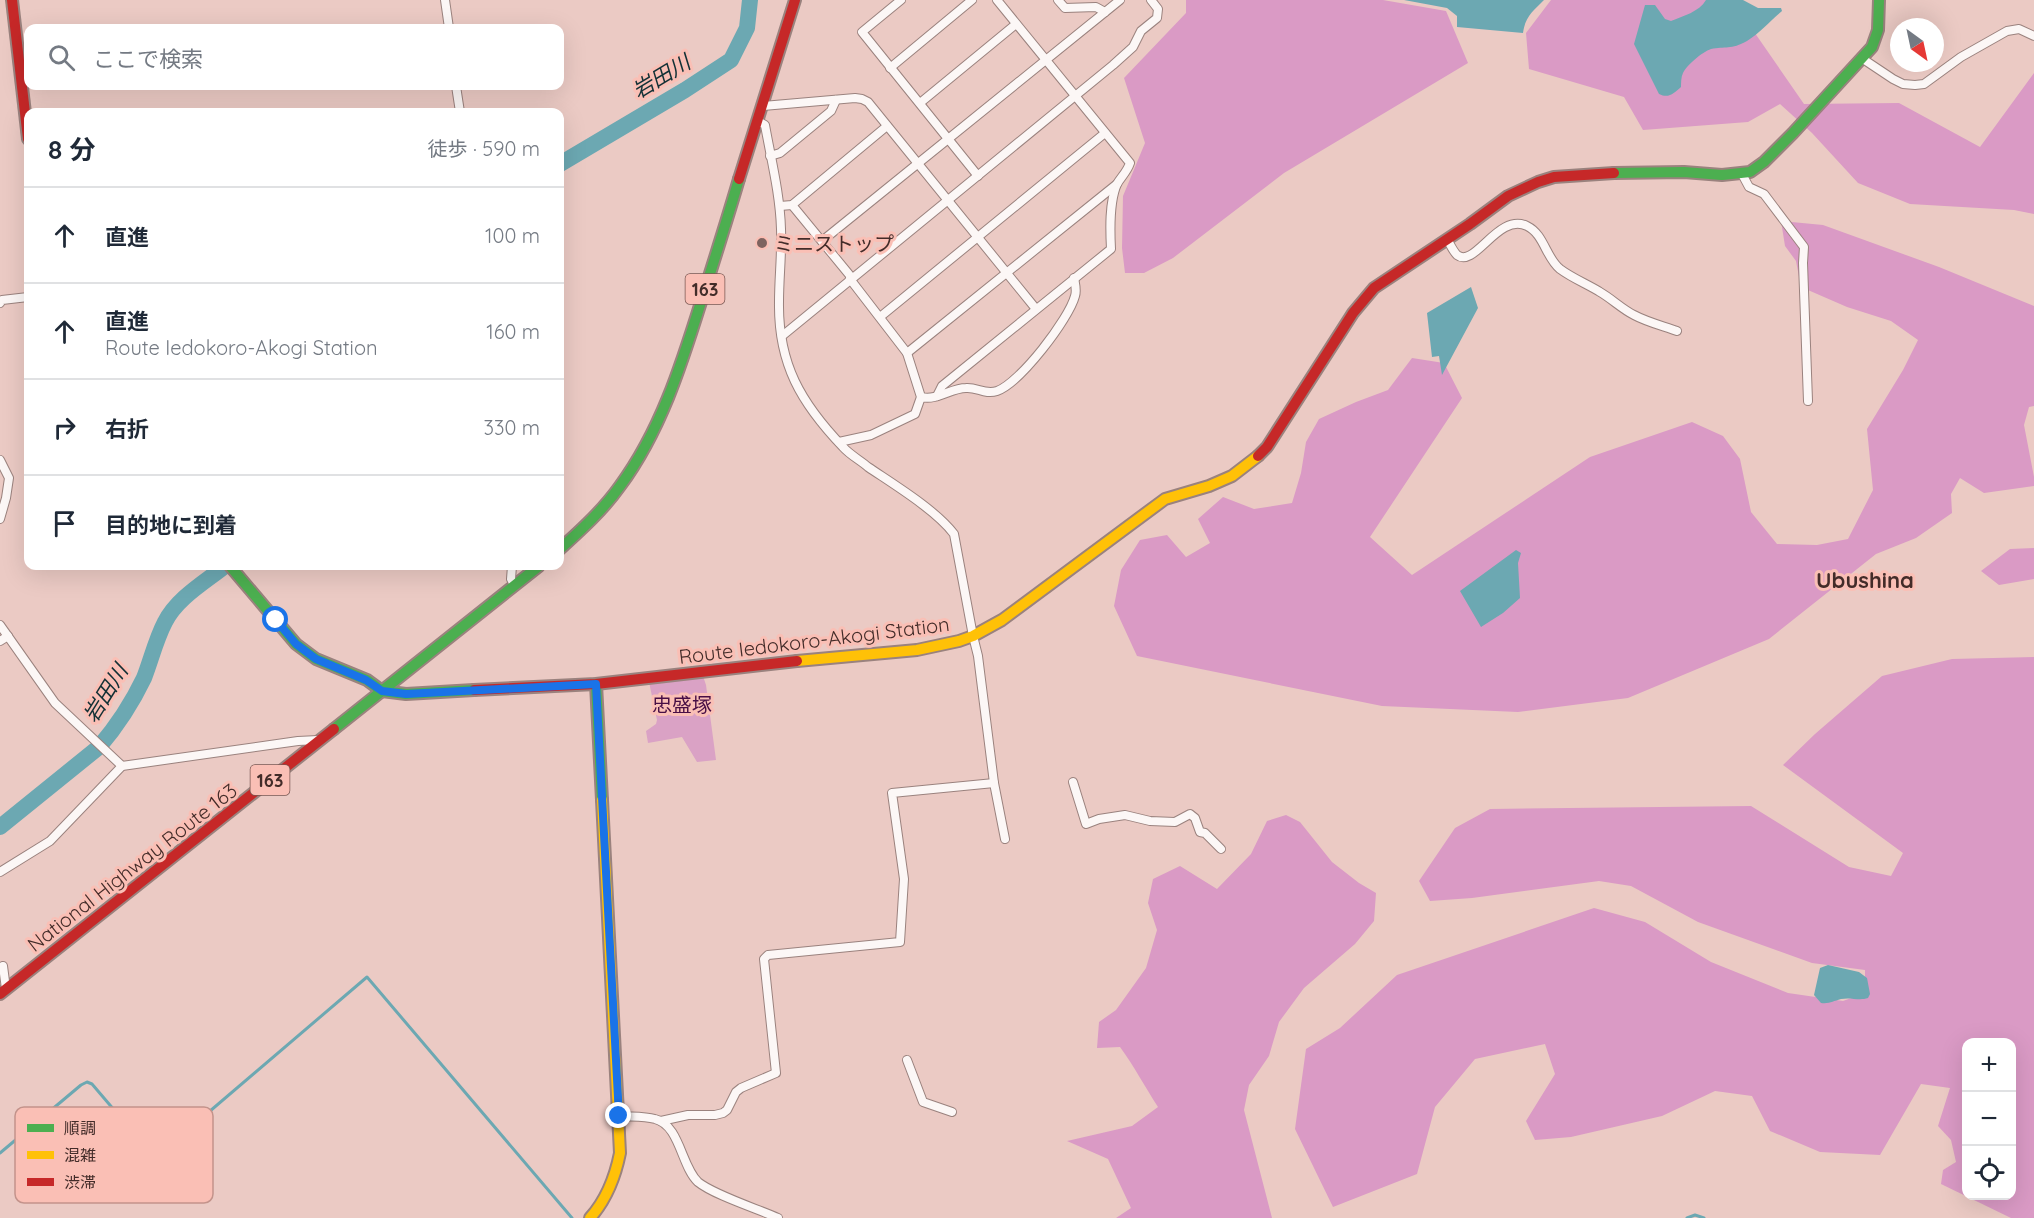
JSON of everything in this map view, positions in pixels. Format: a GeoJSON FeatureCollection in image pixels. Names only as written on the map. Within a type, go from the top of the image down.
{"type":"FeatureCollection","features":[{"type":"Feature","properties":{"kind":"main road"},"geometry":{"type":"LineString","coordinates":[[12,0],[24,108]]}},
{"type":"Feature","properties":{"kind":"main road","name":"163"},"geometry":{"type":"LineString","coordinates":[[564,545],[601,509],[620,486],[641,455],[660,420],[675,382],[795,0]]}},
{"type":"Feature","properties":{"kind":"main road"},"geometry":{"type":"LineString","coordinates":[[1742,174],[1750,172],[1764,162],[1863,59],[1877,37],[1879,0]]}},
{"type":"Feature","properties":{"kind":"main road","name":"Route Iedokoro-Akogi Station"},"geometry":{"type":"LineString","coordinates":[[382,691],[406,694],[596,684],[917,650],[973,636],[1002,620],[1153,507],[1183,493],[1221,482],[1250,463],[1267,447],[1363,300],[1380,284],[1508,196],[1525,187],[1554,177],[1648,172],[1742,174]]}},
{"type":"Feature","properties":{"kind":"main road"},"geometry":{"type":"LineString","coordinates":[[233,570],[307,654],[366,680],[382,691]]}},
{"type":"Feature","properties":{"kind":"main road","name":"National Highway Route 163"},"geometry":{"type":"LineString","coordinates":[[3,991],[534,570]]}},
{"type":"Feature","properties":{"kind":"main road"},"geometry":{"type":"LineString","coordinates":[[590,1218],[603,1203],[613,1184],[620,1153],[596,684]]}},
{"type":"Feature","properties":{"kind":"street"},"geometry":{"type":"LineString","coordinates":[[445,0],[448,24]]}},
{"type":"Feature","properties":{"kind":"street"},"geometry":{"type":"LineString","coordinates":[[901,0],[862,32],[978,176]]}},
{"type":"Feature","properties":{"kind":"street"},"geometry":{"type":"LineString","coordinates":[[890,68],[972,0]]}},
{"type":"Feature","properties":{"kind":"street"},"geometry":{"type":"LineString","coordinates":[[907,353],[1117,184],[1130,164],[997,0]]}},
{"type":"Feature","properties":{"kind":"street"},"geometry":{"type":"LineString","coordinates":[[1058,0],[1065,8],[1096,7],[1105,12]]}},
{"type":"Feature","properties":{"kind":"street"},"geometry":{"type":"LineString","coordinates":[[822,241],[1120,0]]}},
{"type":"Feature","properties":{"kind":"street"},"geometry":{"type":"LineString","coordinates":[[782,336],[1133,47],[1141,31],[1157,18],[1158,9],[1151,0]]}},
{"type":"Feature","properties":{"kind":"street"},"geometry":{"type":"LineString","coordinates":[[920,103],[1016,24]]}},
{"type":"Feature","properties":{"kind":"street"},"geometry":{"type":"LineString","coordinates":[[1863,59],[1903,84],[1924,84],[1960,57],[2007,31],[2019,29],[2034,36]]}},
{"type":"Feature","properties":{"kind":"street"},"geometry":{"type":"LineString","coordinates":[[457,90],[459,108]]}},
{"type":"Feature","properties":{"kind":"street"},"geometry":{"type":"LineString","coordinates":[[763,106],[862,99],[868,102],[1036,309]]}},
{"type":"Feature","properties":{"kind":"street"},"geometry":{"type":"LineString","coordinates":[[770,156],[780,153],[831,111],[837,100]]}},
{"type":"Feature","properties":{"kind":"street"},"geometry":{"type":"LineString","coordinates":[[758,121],[765,125],[780,206],[782,230],[779,304],[785,356],[793,380],[802,398],[844,449],[949,527],[954,534],[978,656],[994,783],[1005,839]]}},
{"type":"Feature","properties":{"kind":"street"},"geometry":{"type":"LineString","coordinates":[[780,206],[792,205],[887,126]]}},
{"type":"Feature","properties":{"kind":"street"},"geometry":{"type":"LineString","coordinates":[[880,317],[1105,133]]}},
{"type":"Feature","properties":{"kind":"street"},"geometry":{"type":"LineString","coordinates":[[1742,174],[1749,187],[1764,194],[1804,247],[1808,401]]}},
{"type":"Feature","properties":{"kind":"street"},"geometry":{"type":"LineString","coordinates":[[937,396],[942,386],[1111,249],[1110,218],[1117,184]]}},
{"type":"Feature","properties":{"kind":"street"},"geometry":{"type":"LineString","coordinates":[[792,205],[907,353],[921,397],[915,414],[871,435],[838,442]]}},
{"type":"Feature","properties":{"kind":"street"},"geometry":{"type":"LineString","coordinates":[[1447,239],[1456,253],[1467,257],[1495,233],[1506,227],[1514,223],[1527,226],[1534,230],[1558,268],[1602,293],[1635,316],[1677,331]]}},
{"type":"Feature","properties":{"kind":"street"},"geometry":{"type":"LineString","coordinates":[[921,397],[928,399],[966,388],[983,393],[996,392],[1004,388],[1019,376],[1046,345],[1070,308],[1076,292],[1074,278]]}},
{"type":"Feature","properties":{"kind":"street"},"geometry":{"type":"LineString","coordinates":[[0,303],[2,300],[24,297]]}},
{"type":"Feature","properties":{"kind":"street"},"geometry":{"type":"LineString","coordinates":[[0,460],[9,478],[0,519]]}},
{"type":"Feature","properties":{"kind":"street"},"geometry":{"type":"LineString","coordinates":[[512,570],[514,585]]}},
{"type":"Feature","properties":{"kind":"street"},"geometry":{"type":"LineString","coordinates":[[0,625],[55,703],[122,766]]}},
{"type":"Feature","properties":{"kind":"street"},"geometry":{"type":"LineString","coordinates":[[0,641],[8,636]]}},
{"type":"Feature","properties":{"kind":"street"},"geometry":{"type":"LineString","coordinates":[[0,872],[50,841],[122,766],[298,741],[320,740]]}},
{"type":"Feature","properties":{"kind":"street"},"geometry":{"type":"LineString","coordinates":[[1074,782],[1086,824],[1099,819],[1125,816],[1150,821],[1175,822],[1190,814],[1195,818],[1197,830],[1206,833],[1221,849]]}},
{"type":"Feature","properties":{"kind":"street"},"geometry":{"type":"LineString","coordinates":[[661,1121],[688,1115],[723,1113],[741,1088],[776,1073],[764,959],[768,955],[900,942],[904,879],[892,793],[994,783]]}},
{"type":"Feature","properties":{"kind":"street"},"geometry":{"type":"LineString","coordinates":[[3,966],[3,991]]}},
{"type":"Feature","properties":{"kind":"street"},"geometry":{"type":"LineString","coordinates":[[907,1060],[923,1102],[952,1112]]}},
{"type":"Feature","properties":{"kind":"street"},"geometry":{"type":"LineString","coordinates":[[619,1116],[655,1118],[661,1121],[675,1137],[684,1161],[698,1181],[710,1189],[778,1218]]}},
{"type":"Feature","properties":{"kind":"green space","name":"忠盛塚"},"geometry":{"type":"Polygon","coordinates":[[[703,676],[716,760],[697,762],[682,737],[648,743],[646,731],[656,724],[657,720],[649,682],[703,676]]]}},
{"type":"Feature","properties":{"kind":"shaded area"},"geometry":{"type":"Polygon","coordinates":[[[1186,0],[1383,0],[1446,11],[1468,63],[1284,173],[1173,258],[1144,273],[1125,273],[1122,248],[1123,196],[1145,143],[1124,78],[1186,13],[1186,0]]]}},
{"type":"Feature","properties":{"kind":"shaded area"},"geometry":{"type":"Polygon","coordinates":[[[1551,0],[1732,0],[1804,104],[1899,103],[1980,147],[2034,73],[2034,214],[2014,210],[1910,204],[1858,183],[1812,133],[1780,104],[1748,122],[1643,130],[1624,97],[1529,69],[1526,33],[1551,0]]]}},
{"type":"Feature","properties":{"kind":"shaded area"},"geometry":{"type":"Polygon","coordinates":[[[1781,221],[1823,225],[1939,267],[2034,306],[2034,406],[2029,407],[2024,425],[2034,486],[1984,493],[1960,478],[1951,494],[1952,513],[1916,538],[1876,554],[1769,639],[1628,698],[1518,712],[1382,706],[1137,656],[1114,606],[1121,570],[1140,540],[1167,535],[1186,557],[1210,543],[1198,519],[1223,497],[1254,509],[1292,503],[1301,473],[1306,442],[1319,419],[1388,390],[1412,358],[1444,363],[1462,398],[1370,537],[1412,575],[1590,457],[1692,422],[1723,436],[1740,459],[1751,512],[1777,544],[1817,545],[1848,539],[1873,490],[1867,429],[1903,370],[1918,340],[1891,321],[1847,307],[1801,287],[1796,261],[1785,246],[1781,221]]]}},
{"type":"Feature","properties":{"kind":"shaded area"},"geometry":{"type":"Polygon","coordinates":[[[2034,548],[2034,579],[1999,585],[1981,571],[2010,549],[2034,548]]]}},
{"type":"Feature","properties":{"kind":"shaded area"},"geometry":{"type":"Polygon","coordinates":[[[2034,657],[2034,1218],[2011,1218],[1974,1200],[2016,1200],[2016,1038],[1962,1038],[1962,1194],[1941,1184],[1943,1170],[1956,1162],[1951,1140],[1938,1126],[1950,1088],[1921,1084],[1880,1155],[1820,1152],[1770,1131],[1752,1096],[1715,1091],[1662,1116],[1571,1137],[1535,1140],[1526,1121],[1555,1074],[1545,1044],[1475,1059],[1435,1107],[1417,1174],[1333,1207],[1295,1129],[1306,1049],[1340,1028],[1397,975],[1594,908],[1645,922],[1711,962],[1788,993],[1843,1001],[1865,993],[1865,970],[1812,963],[1698,922],[1631,886],[1599,881],[1472,898],[1430,901],[1419,881],[1455,828],[1490,809],[1751,806],[1849,867],[1891,876],[1903,853],[1783,765],[1882,676],[1952,659],[2034,657]]]}},
{"type":"Feature","properties":{"kind":"shaded area"},"geometry":{"type":"Polygon","coordinates":[[[1286,815],[1300,822],[1332,862],[1376,893],[1374,921],[1355,944],[1304,988],[1279,1022],[1269,1056],[1249,1085],[1244,1110],[1272,1218],[1116,1218],[1131,1208],[1108,1159],[1067,1141],[1132,1126],[1158,1107],[1120,1047],[1097,1048],[1099,1022],[1116,1010],[1146,968],[1157,930],[1148,903],[1153,879],[1180,866],[1217,889],[1251,854],[1267,821],[1286,815]]]}},
{"type":"Feature","properties":{"kind":"water"},"geometry":{"type":"Polygon","coordinates":[[[1404,0],[1544,0],[1528,18],[1523,33],[1457,27],[1457,16],[1447,8],[1404,0]]]}},
{"type":"Feature","properties":{"kind":"water"},"geometry":{"type":"Polygon","coordinates":[[[1706,0],[1743,0],[1758,8],[1781,8],[1782,11],[1747,41],[1732,47],[1711,49],[1703,53],[1685,70],[1681,87],[1669,96],[1659,94],[1634,44],[1645,5],[1655,5],[1665,19],[1671,21],[1695,11],[1706,0]]]}},
{"type":"Feature","properties":{"kind":"water"},"geometry":{"type":"Polygon","coordinates":[[[1471,287],[1478,308],[1442,375],[1439,356],[1432,357],[1427,313],[1471,287]]]}},
{"type":"Feature","properties":{"kind":"water"},"geometry":{"type":"Polygon","coordinates":[[[1516,550],[1521,553],[1518,563],[1520,598],[1503,613],[1481,627],[1460,591],[1516,550]]]}},
{"type":"Feature","properties":{"kind":"water"},"geometry":{"type":"Polygon","coordinates":[[[1828,965],[1859,972],[1867,978],[1870,994],[1868,998],[1841,999],[1821,1003],[1814,995],[1820,968],[1828,965]]]}},
{"type":"Feature","properties":{"kind":"waterway","name":"岩田川"},"geometry":{"type":"LineString","coordinates":[[564,162],[731,60],[747,28],[750,0]]}},
{"type":"Feature","properties":{"kind":"waterway","name":"岩田川"},"geometry":{"type":"LineString","coordinates":[[0,827],[99,747],[118,723],[144,678],[159,635],[170,613],[192,591],[220,570]]}},
{"type":"Feature","properties":{"kind":"waterway"},"geometry":{"type":"LineString","coordinates":[[213,1108],[367,977],[572,1218]]}},
{"type":"Feature","properties":{"kind":"waterway"},"geometry":{"type":"LineString","coordinates":[[55,1107],[87,1082],[92,1084],[112,1107]]}},
{"type":"Feature","properties":{"kind":"waterway"},"geometry":{"type":"LineString","coordinates":[[0,1153],[15,1140]]}},
{"type":"Feature","properties":{"kind":"waterway"},"geometry":{"type":"LineString","coordinates":[[1687,1218],[1695,1215],[1704,1218]]}},
{"type":"Feature","properties":{"kind":"traffic: fast"},"geometry":{"type":"LineString","coordinates":[[1614,173],[1684,172],[1722,175],[1750,172],[1764,162],[1793,133],[1872,47],[1878,30],[1879,0]]}},
{"type":"Feature","properties":{"kind":"traffic: fast"},"geometry":{"type":"LineString","coordinates":[[564,545],[613,495],[634,465],[658,421],[686,350],[739,179]]}},
{"type":"Feature","properties":{"kind":"traffic: fast"},"geometry":{"type":"LineString","coordinates":[[233,570],[296,644],[316,659],[367,680],[382,691],[406,694],[474,690]]}},
{"type":"Feature","properties":{"kind":"traffic: fast"},"geometry":{"type":"LineString","coordinates":[[334,729],[534,570]]}},
{"type":"Feature","properties":{"kind":"traffic: fast"},"geometry":{"type":"LineString","coordinates":[[596,684],[602,800]]}},
{"type":"Feature","properties":{"kind":"traffic: slow"},"geometry":{"type":"LineString","coordinates":[[797,661],[917,650],[973,636],[1002,620],[1165,499],[1209,486],[1232,476],[1258,456]]}},
{"type":"Feature","properties":{"kind":"traffic: slow"},"geometry":{"type":"LineString","coordinates":[[590,1218],[610,1188],[620,1153],[602,800]]}},
{"type":"Feature","properties":{"kind":"traffic: jam"},"geometry":{"type":"LineString","coordinates":[[12,0],[24,108]]}},
{"type":"Feature","properties":{"kind":"traffic: jam"},"geometry":{"type":"LineString","coordinates":[[739,179],[795,0]]}},
{"type":"Feature","properties":{"kind":"traffic: jam"},"geometry":{"type":"LineString","coordinates":[[1258,456],[1267,447],[1353,313],[1374,288],[1508,196],[1554,177],[1614,173]]}},
{"type":"Feature","properties":{"kind":"traffic: jam"},"geometry":{"type":"LineString","coordinates":[[474,690],[596,684],[797,661]]}},
{"type":"Feature","properties":{"kind":"traffic: jam"},"geometry":{"type":"LineString","coordinates":[[0,994],[334,729]]}},
{"type":"Feature","properties":{"kind":"place","name":"ミニストップ"},"geometry":{"type":"Point","coordinates":[762,243]}},
{"type":"Feature","properties":{"kind":"district","name":"Ubushina"},"geometry":{"type":"Point","coordinates":[1865,580]}},
{"type":"Feature","properties":{"kind":"route"},"geometry":{"type":"LineString","coordinates":[[276,620],[307,654],[366,680],[382,691],[406,694],[596,684],[619,1116]]}}]}
